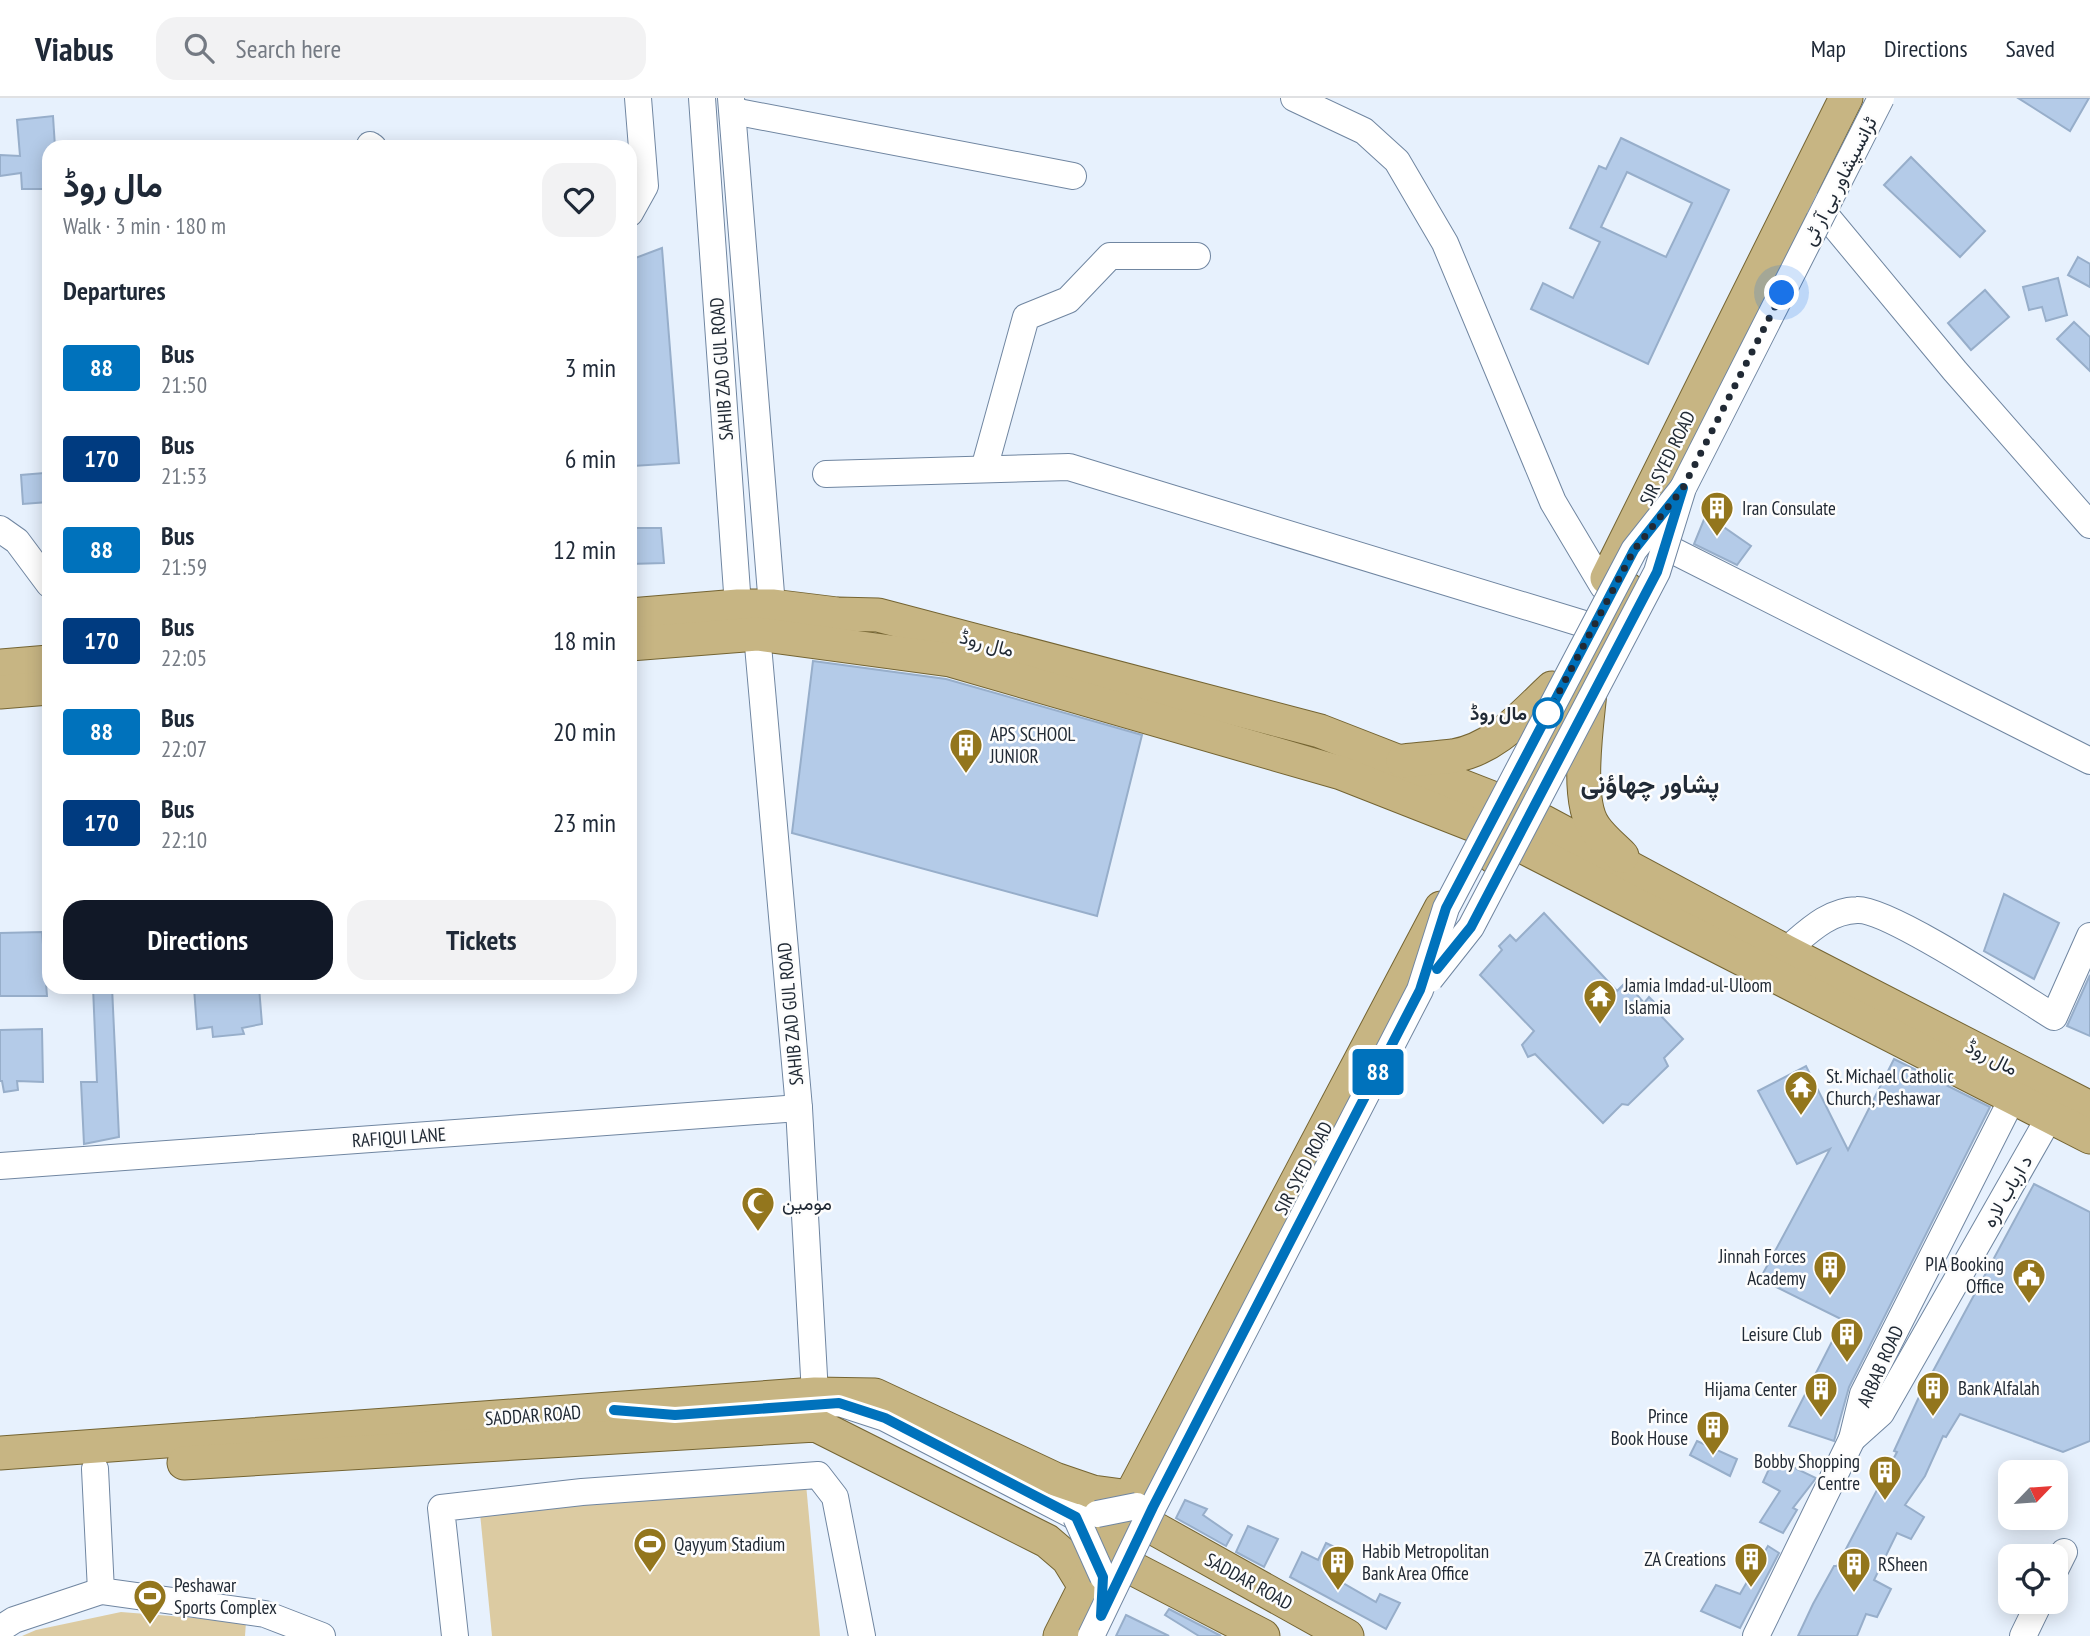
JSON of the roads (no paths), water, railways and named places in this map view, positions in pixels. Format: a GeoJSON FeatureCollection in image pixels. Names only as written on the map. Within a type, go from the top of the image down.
{"type":"FeatureCollection","features":[{"type":"Feature","properties":{"kind":"main road","name":"SIR SYED ROAD"},"geometry":{"type":"LineString","coordinates":[[1097,1629],[1133,1569],[1150,1526],[1284,1235],[1590,638],[1603,586],[1846,98]]}},
{"type":"Feature","properties":{"kind":"main road","name":"SIR SYED ROAD"},"geometry":{"type":"LineString","coordinates":[[1500,818],[1552,688],[1590,638],[1652,540],[1872,98]]}},
{"type":"Feature","properties":{"kind":"main road","name":"مال روڈ"},"geometry":{"type":"LineString","coordinates":[[637,614],[738,607],[764,620],[950,660],[1500,818],[1639,874],[2090,1108]]}},
{"type":"Feature","properties":{"kind":"main road","name":"مال روڈ"},"geometry":{"type":"LineString","coordinates":[[637,643],[764,620],[837,614],[878,615],[1320,731],[1397,761],[2012,1099],[2090,1137]]}},
{"type":"Feature","properties":{"kind":"main road"},"geometry":{"type":"LineString","coordinates":[[1590,638],[1584,796],[1593,826],[1639,874]]}},
{"type":"Feature","properties":{"kind":"main road"},"geometry":{"type":"LineString","coordinates":[[0,666],[42,663]]}},
{"type":"Feature","properties":{"kind":"main road"},"geometry":{"type":"LineString","coordinates":[[1397,761],[1455,755],[1479,748],[1504,733],[1552,688]]}},
{"type":"Feature","properties":{"kind":"main road"},"geometry":{"type":"LineString","coordinates":[[0,692],[42,689]]}},
{"type":"Feature","properties":{"kind":"main road","name":"SIR SYED ROAD"},"geometry":{"type":"LineString","coordinates":[[1060,1636],[1130,1497],[1284,1235]]}},
{"type":"Feature","properties":{"kind":"main road","name":"SADDAR ROAD"},"geometry":{"type":"LineString","coordinates":[[618,1423],[815,1394],[875,1395],[1055,1479],[1093,1492],[1130,1497]]}},
{"type":"Feature","properties":{"kind":"main road","name":"SADDAR ROAD"},"geometry":{"type":"LineString","coordinates":[[0,1453],[98,1457],[618,1423],[816,1425],[1046,1541],[1068,1559],[1084,1585]]}},
{"type":"Feature","properties":{"kind":"main road","name":"SADDAR ROAD"},"geometry":{"type":"LineString","coordinates":[[0,1475],[98,1457]]}},
{"type":"Feature","properties":{"kind":"main road","name":"SADDAR ROAD"},"geometry":{"type":"LineString","coordinates":[[1150,1526],[1348,1636]]}},
{"type":"Feature","properties":{"kind":"main road"},"geometry":{"type":"LineString","coordinates":[[1133,1569],[1263,1636]]}},
{"type":"Feature","properties":{"kind":"street"},"geometry":{"type":"LineString","coordinates":[[637,203],[645,186],[638,98]]}},
{"type":"Feature","properties":{"kind":"street","name":"SAHIB ZAD GUL ROAD"},"geometry":{"type":"LineString","coordinates":[[702,98],[738,607]]}},
{"type":"Feature","properties":{"kind":"street"},"geometry":{"type":"LineString","coordinates":[[1294,98],[1364,131],[1397,161],[1445,243],[1553,502],[1603,586]]}},
{"type":"Feature","properties":{"kind":"street","name":"ٹرانسپشاور بی آر ٹی"},"geometry":{"type":"LineString","coordinates":[[1097,1629],[1165,1483],[1420,990],[1471,927],[1657,572],[1683,488],[1881,98]]}},
{"type":"Feature","properties":{"kind":"street"},"geometry":{"type":"LineString","coordinates":[[732,105],[1073,176]]}},
{"type":"Feature","properties":{"kind":"street","name":"SAHIB ZAD GUL ROAD"},"geometry":{"type":"LineString","coordinates":[[732,105],[764,620],[799,1108],[815,1394]]}},
{"type":"Feature","properties":{"kind":"street"},"geometry":{"type":"LineString","coordinates":[[1818,206],[1955,371],[2090,525]]}},
{"type":"Feature","properties":{"kind":"street"},"geometry":{"type":"LineString","coordinates":[[984,469],[1026,317],[1068,300],[1110,256],[1197,256]]}},
{"type":"Feature","properties":{"kind":"street"},"geometry":{"type":"LineString","coordinates":[[826,474],[1069,467],[1590,638]]}},
{"type":"Feature","properties":{"kind":"street"},"geometry":{"type":"LineString","coordinates":[[0,529],[17,541],[42,575]]}},
{"type":"Feature","properties":{"kind":"street"},"geometry":{"type":"LineString","coordinates":[[1652,540],[2090,761]]}},
{"type":"Feature","properties":{"kind":"street"},"geometry":{"type":"LineString","coordinates":[[1785,951],[1828,916],[1859,909],[1927,940],[2053,1017],[2090,936]]}},
{"type":"Feature","properties":{"kind":"street","name":"ARBAB ROAD"},"geometry":{"type":"LineString","coordinates":[[1756,1636],[1853,1439],[1863,1394],[2012,1099]]}},
{"type":"Feature","properties":{"kind":"street","name":"RAFIQUI LANE"},"geometry":{"type":"LineString","coordinates":[[0,1166],[799,1108]]}},
{"type":"Feature","properties":{"kind":"street"},"geometry":{"type":"LineString","coordinates":[[2049,1118],[2090,1108]]}},
{"type":"Feature","properties":{"kind":"street","name":"د ارباب لاره"},"geometry":{"type":"LineString","coordinates":[[1853,1439],[1881,1413],[2049,1118]]}},
{"type":"Feature","properties":{"kind":"street"},"geometry":{"type":"LineString","coordinates":[[618,1423],[675,1415],[839,1403],[885,1418],[1086,1516],[1103,1577],[1097,1629]]}},
{"type":"Feature","properties":{"kind":"street"},"geometry":{"type":"LineString","coordinates":[[98,1457],[101,1591]]}},
{"type":"Feature","properties":{"kind":"street"},"geometry":{"type":"LineString","coordinates":[[455,1636],[441,1508],[582,1492],[818,1475],[835,1497],[863,1636]]}},
{"type":"Feature","properties":{"kind":"street","name":"ٹرانسپشاور بی آر ٹی"},"geometry":{"type":"LineString","coordinates":[[1086,1516],[1137,1506],[1165,1483]]}},
{"type":"Feature","properties":{"kind":"street"},"geometry":{"type":"LineString","coordinates":[[0,1629],[14,1620],[101,1591],[265,1614],[323,1636]]}},
{"type":"Feature","properties":{"kind":"street"},"geometry":{"type":"LineString","coordinates":[[2023,1636],[2034,1614]]}},
{"type":"Feature","properties":{"kind":"place","name":"Iran Consulate"},"geometry":{"type":"Point","coordinates":[1717,538]}},
{"type":"Feature","properties":{"kind":"place","name":"مال روڈ"},"geometry":{"type":"Point","coordinates":[1548,713]}},
{"type":"Feature","properties":{"kind":"place","name":"APS SCHOOL JUNIOR"},"geometry":{"type":"Point","coordinates":[966,775]}},
{"type":"Feature","properties":{"kind":"place","name":"Jamia Imdad-ul-Uloom Islamia"},"geometry":{"type":"Point","coordinates":[1600,1026]}},
{"type":"Feature","properties":{"kind":"place","name":"St. Michael Catholic Church, Peshawar"},"geometry":{"type":"Point","coordinates":[1801,1117]}},
{"type":"Feature","properties":{"kind":"place","name":"مومین"},"geometry":{"type":"Point","coordinates":[758,1233]}},
{"type":"Feature","properties":{"kind":"place","name":"Jinnah Forces Academy"},"geometry":{"type":"Point","coordinates":[1830,1297]}},
{"type":"Feature","properties":{"kind":"place","name":"PIA Booking Office"},"geometry":{"type":"Point","coordinates":[2029,1305]}},
{"type":"Feature","properties":{"kind":"place","name":"Leisure Club"},"geometry":{"type":"Point","coordinates":[1847,1364]}},
{"type":"Feature","properties":{"kind":"place","name":"Bank Alfalah"},"geometry":{"type":"Point","coordinates":[1933,1418]}},
{"type":"Feature","properties":{"kind":"place","name":"Hijama Center"},"geometry":{"type":"Point","coordinates":[1821,1419]}},
{"type":"Feature","properties":{"kind":"place","name":"Prince Book House"},"geometry":{"type":"Point","coordinates":[1713,1457]}},
{"type":"Feature","properties":{"kind":"place","name":"Bobby Shopping Centre"},"geometry":{"type":"Point","coordinates":[1885,1502]}},
{"type":"Feature","properties":{"kind":"place","name":"Qayyum Stadium"},"geometry":{"type":"Point","coordinates":[650,1574]}},
{"type":"Feature","properties":{"kind":"place","name":"ZA Creations"},"geometry":{"type":"Point","coordinates":[1751,1589]}},
{"type":"Feature","properties":{"kind":"place","name":"Habib Metropolitan Bank Area Office"},"geometry":{"type":"Point","coordinates":[1338,1592]}},
{"type":"Feature","properties":{"kind":"place","name":"RSheen"},"geometry":{"type":"Point","coordinates":[1854,1594]}},
{"type":"Feature","properties":{"kind":"place","name":"Peshawar Sports Complex"},"geometry":{"type":"Point","coordinates":[150,1626]}},
{"type":"Feature","properties":{"kind":"district","name":"پشاور چھاؤنی"},"geometry":{"type":"Point","coordinates":[1650,783]}}]}
